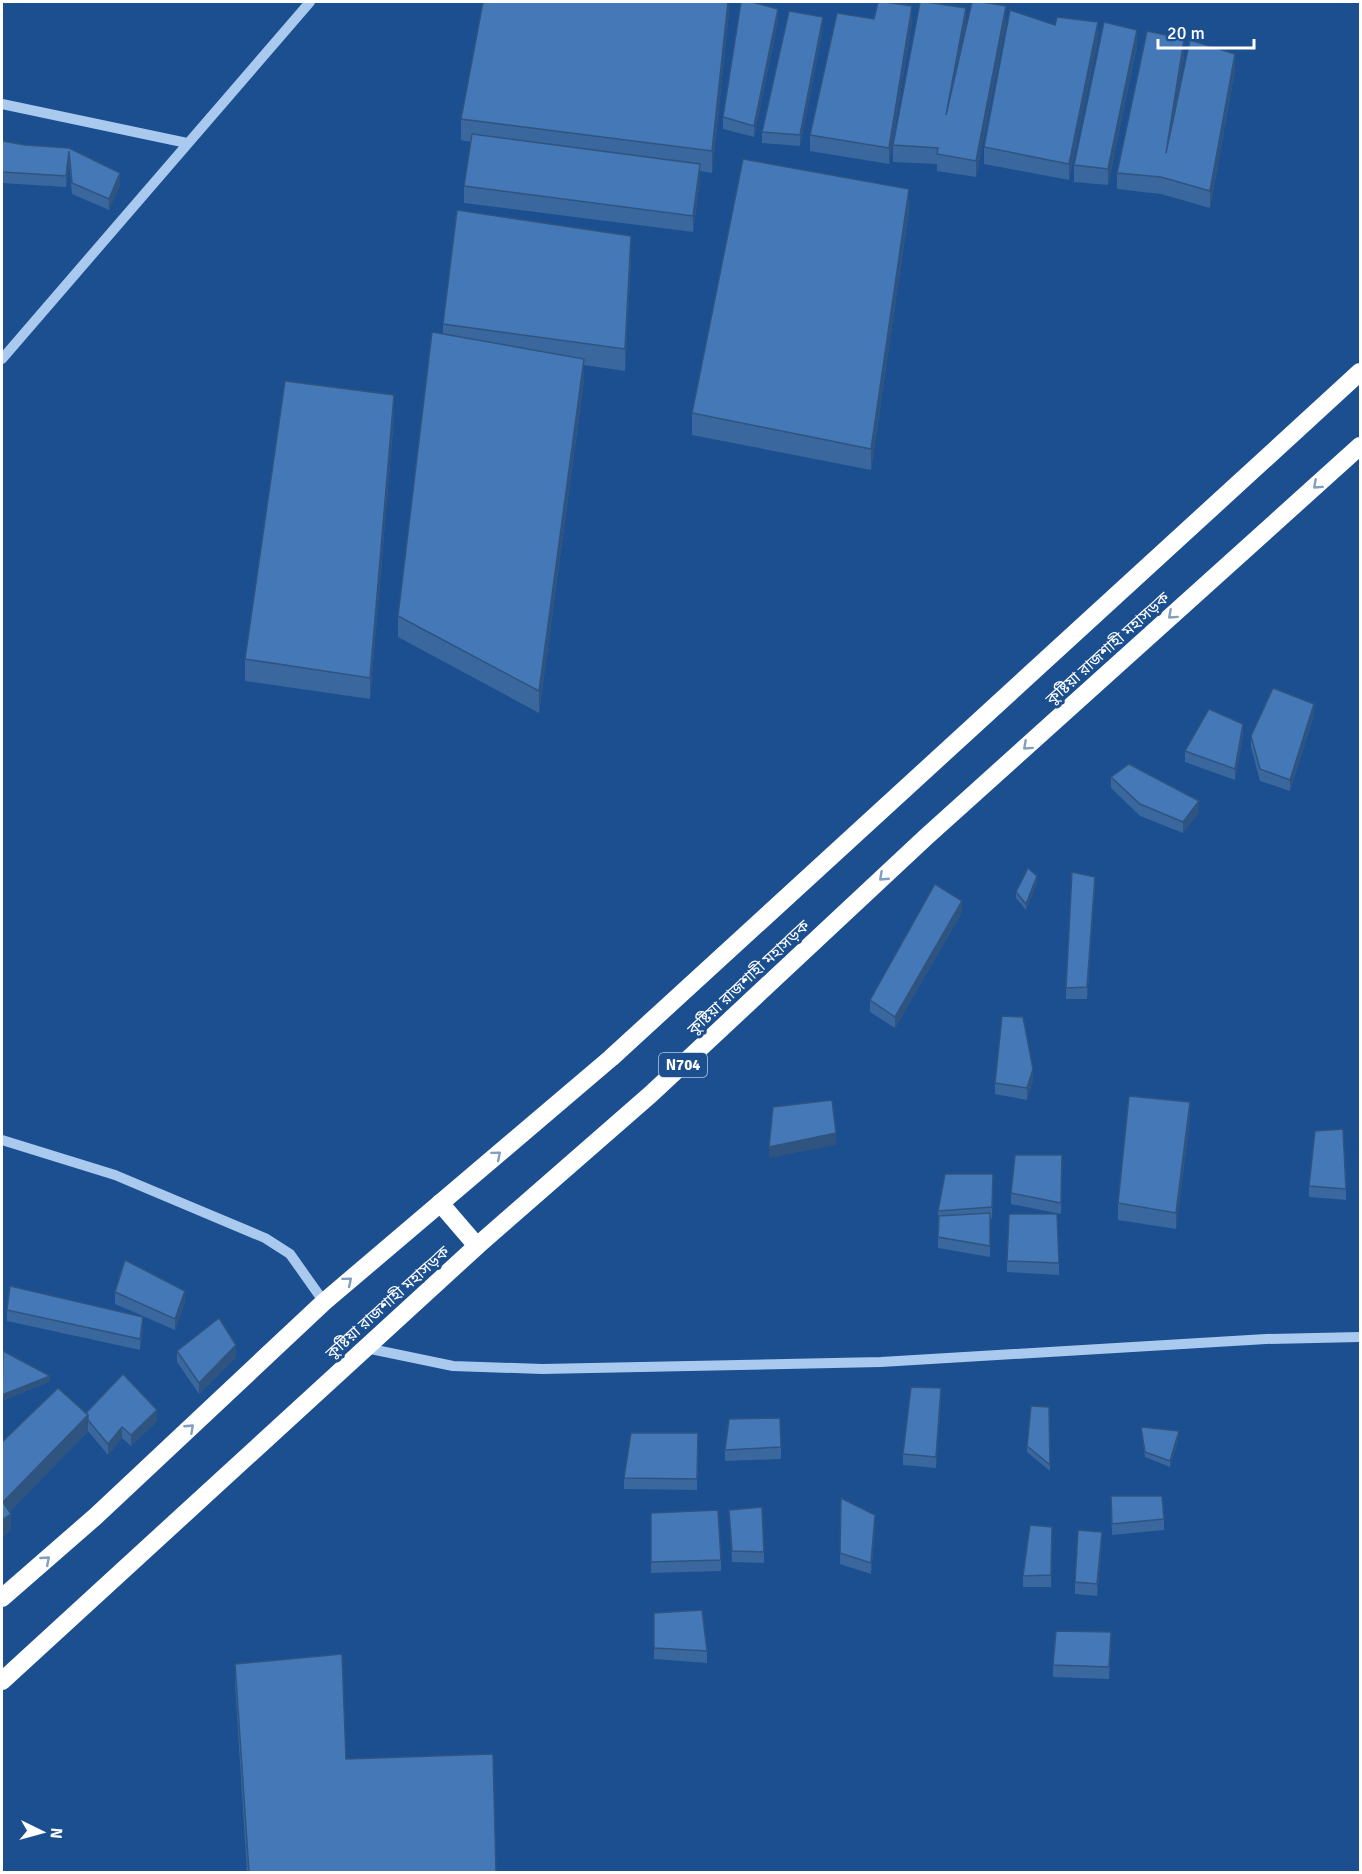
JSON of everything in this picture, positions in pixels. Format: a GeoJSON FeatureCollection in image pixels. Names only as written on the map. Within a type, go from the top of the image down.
{"type":"FeatureCollection","features":[{"type":"Feature","properties":{"kind":"highway","name":"কুষ্টিয়া রাজশাহী মহাসড়ক"},"geometry":{"type":"LineString","coordinates":[[2,1598],[96,1516],[324,1302],[611,1058],[1360,372]]}},
{"type":"Feature","properties":{"kind":"highway","name":"কুষ্টিয়া রাজশাহী মহাসড়ক"},"geometry":{"type":"LineString","coordinates":[[2,1681],[477,1246],[651,1094],[926,837],[1360,446]]}},
{"type":"Feature","properties":{"kind":"highway"},"geometry":{"type":"LineString","coordinates":[[440,1203],[477,1246]]}},
{"type":"Feature","properties":{"kind":"street"},"geometry":{"type":"LineString","coordinates":[[2,359],[310,2]]}},
{"type":"Feature","properties":{"kind":"street"},"geometry":{"type":"LineString","coordinates":[[2,104],[187,143]]}},
{"type":"Feature","properties":{"kind":"street"},"geometry":{"type":"LineString","coordinates":[[2,1140],[115,1175],[265,1238],[290,1254],[324,1302]]}},
{"type":"Feature","properties":{"kind":"street"},"geometry":{"type":"LineString","coordinates":[[366,1348],[453,1366],[542,1369],[881,1362],[1255,1339],[1360,1337]]}},
{"type":"Feature","properties":{"kind":"building"},"geometry":{"type":"Polygon","coordinates":[[[483,2],[728,2],[712,151],[461,119],[483,2]]]}},
{"type":"Feature","properties":{"kind":"building"},"geometry":{"type":"Polygon","coordinates":[[[741,2],[752,2],[778,9],[754,126],[723,117],[741,2]]]}},
{"type":"Feature","properties":{"kind":"building"},"geometry":{"type":"Polygon","coordinates":[[[878,2],[912,6],[889,148],[810,135],[837,13],[874,19],[878,2]]]}},
{"type":"Feature","properties":{"kind":"building"},"geometry":{"type":"Polygon","coordinates":[[[920,2],[966,8],[946,115],[972,2],[1006,6],[976,161],[937,154],[938,148],[893,145],[920,2]]]}},
{"type":"Feature","properties":{"kind":"building"},"geometry":{"type":"Polygon","coordinates":[[[1010,10],[1055,25],[1057,17],[1098,22],[1069,164],[984,147],[1010,10]]]}},
{"type":"Feature","properties":{"kind":"building"},"geometry":{"type":"Polygon","coordinates":[[[789,11],[823,17],[800,135],[762,132],[789,11]]]}},
{"type":"Feature","properties":{"kind":"building"},"geometry":{"type":"Polygon","coordinates":[[[1104,22],[1137,30],[1108,169],[1074,165],[1104,22]]]}},
{"type":"Feature","properties":{"kind":"building"},"geometry":{"type":"Polygon","coordinates":[[[1147,31],[1184,39],[1166,153],[1190,40],[1235,54],[1210,191],[1161,177],[1117,173],[1147,31]]]}},
{"type":"Feature","properties":{"kind":"building"},"geometry":{"type":"Polygon","coordinates":[[[472,134],[700,164],[693,216],[464,186],[472,134]]]}},
{"type":"Feature","properties":{"kind":"building"},"geometry":{"type":"Polygon","coordinates":[[[2,141],[69,148],[120,173],[109,199],[72,183],[69,151],[66,176],[2,172],[2,141]]]}},
{"type":"Feature","properties":{"kind":"building"},"geometry":{"type":"Polygon","coordinates":[[[743,159],[909,189],[871,449],[692,413],[743,159]]]}},
{"type":"Feature","properties":{"kind":"building"},"geometry":{"type":"Polygon","coordinates":[[[457,210],[631,236],[625,349],[443,324],[457,210]]]}},
{"type":"Feature","properties":{"kind":"building"},"geometry":{"type":"Polygon","coordinates":[[[432,332],[584,359],[539,691],[398,616],[432,332]]]}},
{"type":"Feature","properties":{"kind":"building"},"geometry":{"type":"Polygon","coordinates":[[[285,381],[394,395],[370,678],[245,659],[285,381]]]}},
{"type":"Feature","properties":{"kind":"building"},"geometry":{"type":"Polygon","coordinates":[[[1273,688],[1314,704],[1290,780],[1260,769],[1251,736],[1273,688]]]}},
{"type":"Feature","properties":{"kind":"building"},"geometry":{"type":"Polygon","coordinates":[[[1209,709],[1243,724],[1235,769],[1185,751],[1209,709]]]}},
{"type":"Feature","properties":{"kind":"building"},"geometry":{"type":"Polygon","coordinates":[[[1129,764],[1199,801],[1183,822],[1140,804],[1111,777],[1129,764]]]}},
{"type":"Feature","properties":{"kind":"building"},"geometry":{"type":"Polygon","coordinates":[[[1028,868],[1037,876],[1026,904],[1016,892],[1028,868]]]}},
{"type":"Feature","properties":{"kind":"building"},"geometry":{"type":"Polygon","coordinates":[[[1072,872],[1095,877],[1087,987],[1066,988],[1072,872]]]}},
{"type":"Feature","properties":{"kind":"building"},"geometry":{"type":"Polygon","coordinates":[[[935,884],[962,901],[895,1017],[870,1000],[935,884]]]}},
{"type":"Feature","properties":{"kind":"building"},"geometry":{"type":"Polygon","coordinates":[[[1002,1016],[1023,1017],[1033,1069],[1027,1088],[995,1083],[1002,1016]]]}},
{"type":"Feature","properties":{"kind":"building"},"geometry":{"type":"Polygon","coordinates":[[[1129,1096],[1190,1102],[1176,1213],[1118,1203],[1129,1096]]]}},
{"type":"Feature","properties":{"kind":"building"},"geometry":{"type":"Polygon","coordinates":[[[832,1100],[836,1133],[769,1147],[773,1107],[832,1100]]]}},
{"type":"Feature","properties":{"kind":"building"},"geometry":{"type":"Polygon","coordinates":[[[1343,1129],[1346,1189],[1309,1186],[1315,1131],[1343,1129]]]}},
{"type":"Feature","properties":{"kind":"building"},"geometry":{"type":"Polygon","coordinates":[[[1015,1155],[1062,1155],[1061,1203],[1011,1193],[1015,1155]]]}},
{"type":"Feature","properties":{"kind":"building"},"geometry":{"type":"Polygon","coordinates":[[[945,1174],[993,1174],[992,1207],[938,1211],[945,1174]]]}},
{"type":"Feature","properties":{"kind":"building"},"geometry":{"type":"Polygon","coordinates":[[[990,1213],[990,1246],[938,1237],[939,1216],[990,1213]]]}},
{"type":"Feature","properties":{"kind":"building"},"geometry":{"type":"Polygon","coordinates":[[[1009,1214],[1057,1214],[1059,1263],[1007,1261],[1009,1214]]]}},
{"type":"Feature","properties":{"kind":"building"},"geometry":{"type":"Polygon","coordinates":[[[125,1260],[185,1291],[175,1319],[115,1292],[125,1260]]]}},
{"type":"Feature","properties":{"kind":"building"},"geometry":{"type":"Polygon","coordinates":[[[10,1286],[143,1317],[140,1339],[7,1310],[10,1286]]]}},
{"type":"Feature","properties":{"kind":"building"},"geometry":{"type":"Polygon","coordinates":[[[219,1318],[236,1345],[199,1383],[177,1351],[219,1318]]]}},
{"type":"Feature","properties":{"kind":"building"},"geometry":{"type":"Polygon","coordinates":[[[3,1351],[50,1376],[2,1395],[3,1351]]]}},
{"type":"Feature","properties":{"kind":"building"},"geometry":{"type":"Polygon","coordinates":[[[123,1374],[157,1410],[131,1435],[122,1427],[108,1444],[88,1420],[86,1413],[123,1374]]]}},
{"type":"Feature","properties":{"kind":"building"},"geometry":{"type":"Polygon","coordinates":[[[911,1387],[941,1388],[936,1457],[903,1454],[911,1387]]]}},
{"type":"Feature","properties":{"kind":"building"},"geometry":{"type":"Polygon","coordinates":[[[58,1388],[88,1415],[3,1502],[11,1514],[2,1520],[2,1442],[58,1388]]]}},
{"type":"Feature","properties":{"kind":"building"},"geometry":{"type":"Polygon","coordinates":[[[1031,1406],[1049,1407],[1050,1465],[1027,1446],[1031,1406]]]}},
{"type":"Feature","properties":{"kind":"building"},"geometry":{"type":"Polygon","coordinates":[[[780,1418],[781,1447],[725,1450],[729,1419],[780,1418]]]}},
{"type":"Feature","properties":{"kind":"building"},"geometry":{"type":"Polygon","coordinates":[[[1141,1427],[1179,1431],[1170,1461],[1145,1452],[1141,1427]]]}},
{"type":"Feature","properties":{"kind":"building"},"geometry":{"type":"Polygon","coordinates":[[[631,1433],[698,1433],[697,1479],[624,1478],[631,1433]]]}},
{"type":"Feature","properties":{"kind":"building"},"geometry":{"type":"Polygon","coordinates":[[[1111,1496],[1162,1496],[1164,1519],[1112,1524],[1111,1496]]]}},
{"type":"Feature","properties":{"kind":"building"},"geometry":{"type":"Polygon","coordinates":[[[841,1498],[875,1515],[871,1563],[840,1553],[841,1498]]]}},
{"type":"Feature","properties":{"kind":"building"},"geometry":{"type":"Polygon","coordinates":[[[762,1507],[764,1552],[732,1551],[729,1510],[762,1507]]]}},
{"type":"Feature","properties":{"kind":"building"},"geometry":{"type":"Polygon","coordinates":[[[718,1510],[721,1560],[651,1562],[651,1513],[718,1510]]]}},
{"type":"Feature","properties":{"kind":"building"},"geometry":{"type":"Polygon","coordinates":[[[1030,1525],[1052,1527],[1051,1575],[1023,1576],[1030,1525]]]}},
{"type":"Feature","properties":{"kind":"building"},"geometry":{"type":"Polygon","coordinates":[[[1078,1530],[1102,1532],[1097,1584],[1075,1582],[1078,1530]]]}},
{"type":"Feature","properties":{"kind":"building"},"geometry":{"type":"Polygon","coordinates":[[[702,1610],[707,1651],[654,1648],[654,1613],[702,1610]]]}},
{"type":"Feature","properties":{"kind":"building"},"geometry":{"type":"Polygon","coordinates":[[[1056,1631],[1111,1632],[1109,1667],[1053,1665],[1056,1631]]]}},
{"type":"Feature","properties":{"kind":"building"},"geometry":{"type":"Polygon","coordinates":[[[342,1654],[346,1759],[493,1754],[496,1872],[249,1872],[235,1664],[342,1654]]]}}]}
